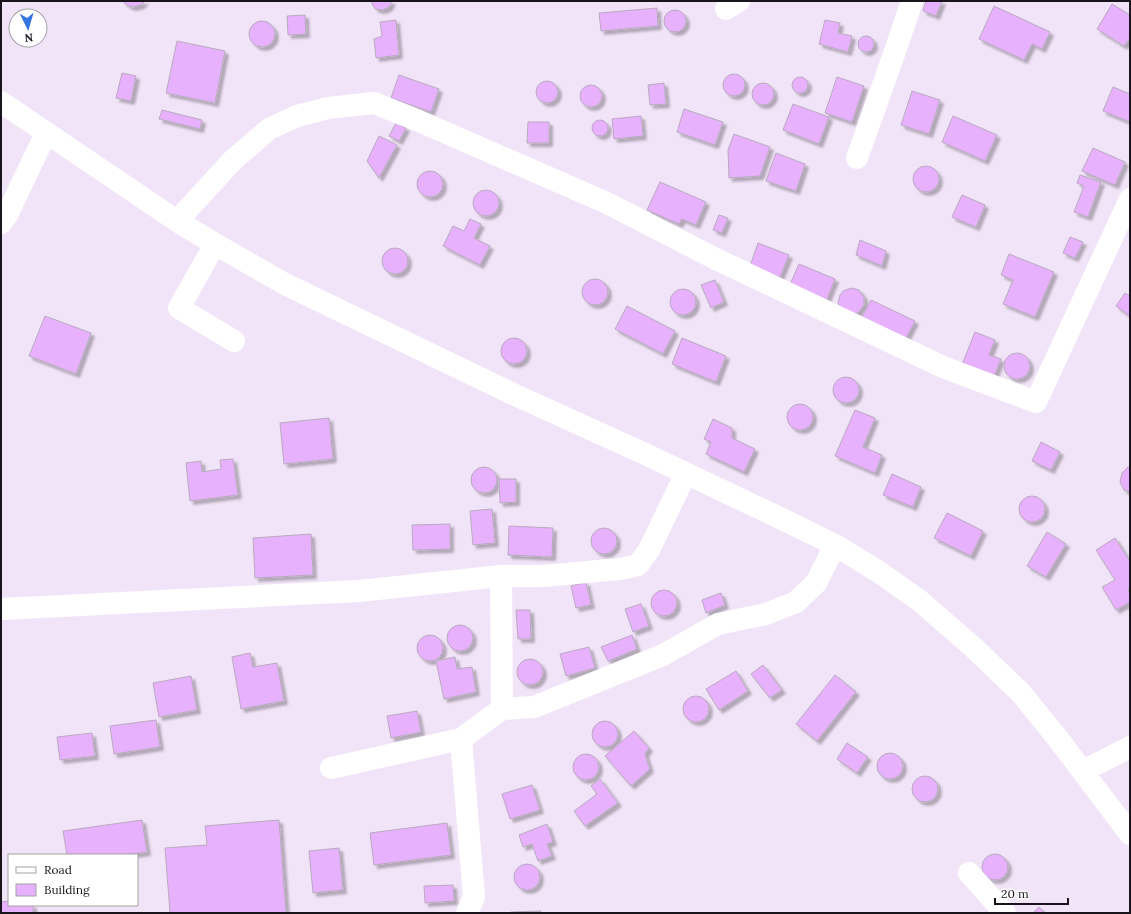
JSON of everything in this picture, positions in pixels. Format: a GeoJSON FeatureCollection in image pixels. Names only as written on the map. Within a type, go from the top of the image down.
{"type":"FeatureCollection","features":[{"type":"Feature","properties":{"kind":"street"},"geometry":{"type":"LineString","coordinates":[[857,158],[912,1]]}},
{"type":"Feature","properties":{"kind":"street"},"geometry":{"type":"LineString","coordinates":[[1,102],[177,221],[285,284],[513,394],[686,473],[835,545],[879,572],[920,601],[974,648],[1020,692],[1083,771],[1130,834]]}},
{"type":"Feature","properties":{"kind":"street"},"geometry":{"type":"LineString","coordinates":[[177,221],[233,160],[269,128],[297,116],[328,108],[374,103],[608,203],[716,259],[943,367],[1036,402],[1130,199]]}},
{"type":"Feature","properties":{"kind":"street"},"geometry":{"type":"LineString","coordinates":[[1,223],[7,215],[46,133]]}},
{"type":"Feature","properties":{"kind":"street"},"geometry":{"type":"LineString","coordinates":[[215,244],[179,308],[234,341]]}},
{"type":"Feature","properties":{"kind":"street"},"geometry":{"type":"LineString","coordinates":[[1,609],[359,591],[500,576],[542,576],[621,569],[638,565],[649,550],[686,473]]}},
{"type":"Feature","properties":{"kind":"street"},"geometry":{"type":"LineString","coordinates":[[331,768],[461,739],[502,709],[534,707],[663,655],[718,624],[766,614],[796,602],[816,583],[835,545]]}},
{"type":"Feature","properties":{"kind":"street"},"geometry":{"type":"LineString","coordinates":[[500,576],[502,709]]}},
{"type":"Feature","properties":{"kind":"street"},"geometry":{"type":"LineString","coordinates":[[461,739],[474,897],[468,913]]}},
{"type":"Feature","properties":{"kind":"street"},"geometry":{"type":"LineString","coordinates":[[1083,771],[1130,748]]}},
{"type":"Feature","properties":{"kind":"street"},"geometry":{"type":"LineString","coordinates":[[969,873],[1005,913]]}},
{"type":"Feature","properties":{"kind":"building"},"geometry":{"type":"Polygon","coordinates":[[[122,1],[145,1],[141,5],[133,7],[122,1]]]}},
{"type":"Feature","properties":{"kind":"building"},"geometry":{"type":"Polygon","coordinates":[[[371,1],[392,1],[389,7],[383,10],[376,9],[371,1]]]}},
{"type":"Feature","properties":{"kind":"building"},"geometry":{"type":"Polygon","coordinates":[[[926,1],[942,1],[936,16],[923,11],[926,1]]]}},
{"type":"Feature","properties":{"kind":"building"},"geometry":{"type":"Polygon","coordinates":[[[1112,4],[1130,15],[1130,38],[1124,46],[1097,29],[1112,4]]]}},
{"type":"Feature","properties":{"kind":"building"},"geometry":{"type":"Polygon","coordinates":[[[994,6],[1050,32],[1042,49],[1032,44],[1024,60],[979,39],[994,6]]]}},
{"type":"Feature","properties":{"kind":"building"},"geometry":{"type":"Polygon","coordinates":[[[657,8],[658,26],[601,31],[599,13],[657,8]]]}},
{"type":"Feature","properties":{"kind":"building"},"geometry":{"type":"Polygon","coordinates":[[[675,10],[683,13],[686,21],[683,29],[675,32],[667,29],[664,21],[667,13],[675,10]]]}},
{"type":"Feature","properties":{"kind":"building"},"geometry":{"type":"Polygon","coordinates":[[[305,15],[306,34],[288,35],[287,16],[305,15]]]}},
{"type":"Feature","properties":{"kind":"building"},"geometry":{"type":"Polygon","coordinates":[[[396,20],[399,55],[376,58],[374,39],[382,36],[380,22],[396,20]]]}},
{"type":"Feature","properties":{"kind":"building"},"geometry":{"type":"Polygon","coordinates":[[[825,20],[840,23],[838,33],[852,36],[848,52],[819,44],[825,20]]]}},
{"type":"Feature","properties":{"kind":"building"},"geometry":{"type":"Polygon","coordinates":[[[262,21],[271,25],[275,34],[271,43],[262,47],[253,43],[249,34],[253,25],[262,21]]]}},
{"type":"Feature","properties":{"kind":"building"},"geometry":{"type":"Polygon","coordinates":[[[866,36],[872,38],[874,44],[872,50],[866,52],[860,50],[858,44],[860,38],[866,36]]]}},
{"type":"Feature","properties":{"kind":"building"},"geometry":{"type":"Polygon","coordinates":[[[177,41],[225,51],[215,103],[166,93],[177,41]]]}},
{"type":"Feature","properties":{"kind":"building"},"geometry":{"type":"Polygon","coordinates":[[[122,73],[136,76],[131,101],[116,98],[122,73]]]}},
{"type":"Feature","properties":{"kind":"building"},"geometry":{"type":"Polygon","coordinates":[[[734,74],[742,77],[745,85],[742,93],[734,96],[726,93],[723,85],[726,77],[734,74]]]}},
{"type":"Feature","properties":{"kind":"building"},"geometry":{"type":"Polygon","coordinates":[[[399,75],[439,89],[431,112],[391,98],[399,75]]]}},
{"type":"Feature","properties":{"kind":"building"},"geometry":{"type":"Polygon","coordinates":[[[800,77],[806,79],[808,85],[806,91],[800,93],[794,91],[792,85],[794,79],[800,77]]]}},
{"type":"Feature","properties":{"kind":"building"},"geometry":{"type":"Polygon","coordinates":[[[837,77],[864,86],[852,122],[825,113],[837,77]]]}},
{"type":"Feature","properties":{"kind":"building"},"geometry":{"type":"Polygon","coordinates":[[[547,81],[555,84],[558,92],[555,100],[547,103],[539,100],[536,92],[539,84],[547,81]]]}},
{"type":"Feature","properties":{"kind":"building"},"geometry":{"type":"Polygon","coordinates":[[[664,83],[666,104],[650,105],[648,85],[664,83]]]}},
{"type":"Feature","properties":{"kind":"building"},"geometry":{"type":"Polygon","coordinates":[[[763,83],[771,86],[774,94],[771,102],[763,105],[755,102],[752,94],[755,86],[763,83]]]}},
{"type":"Feature","properties":{"kind":"building"},"geometry":{"type":"Polygon","coordinates":[[[591,85],[599,88],[602,96],[599,104],[591,107],[583,104],[580,96],[583,88],[591,85]]]}},
{"type":"Feature","properties":{"kind":"building"},"geometry":{"type":"Polygon","coordinates":[[[1113,87],[1130,94],[1130,122],[1103,111],[1113,87]]]}},
{"type":"Feature","properties":{"kind":"building"},"geometry":{"type":"Polygon","coordinates":[[[912,91],[940,100],[929,134],[901,125],[912,91]]]}},
{"type":"Feature","properties":{"kind":"building"},"geometry":{"type":"Polygon","coordinates":[[[793,104],[829,117],[819,144],[783,130],[793,104]]]}},
{"type":"Feature","properties":{"kind":"building"},"geometry":{"type":"Polygon","coordinates":[[[684,109],[723,122],[715,145],[677,132],[684,109]]]}},
{"type":"Feature","properties":{"kind":"building"},"geometry":{"type":"Polygon","coordinates":[[[162,110],[202,120],[200,129],[159,119],[162,110]]]}},
{"type":"Feature","properties":{"kind":"building"},"geometry":{"type":"Polygon","coordinates":[[[641,116],[643,136],[614,139],[612,119],[641,116]]]}},
{"type":"Feature","properties":{"kind":"building"},"geometry":{"type":"Polygon","coordinates":[[[953,116],[997,135],[985,161],[942,142],[953,116]]]}},
{"type":"Feature","properties":{"kind":"building"},"geometry":{"type":"Polygon","coordinates":[[[600,120],[606,122],[608,128],[606,134],[600,136],[594,134],[592,128],[594,122],[600,120]]]}},
{"type":"Feature","properties":{"kind":"building"},"geometry":{"type":"Polygon","coordinates":[[[528,122],[549,122],[549,143],[527,143],[528,122]]]}},
{"type":"Feature","properties":{"kind":"building"},"geometry":{"type":"Polygon","coordinates":[[[396,123],[406,128],[399,141],[389,136],[396,123]]]}},
{"type":"Feature","properties":{"kind":"building"},"geometry":{"type":"Polygon","coordinates":[[[734,134],[770,147],[760,176],[729,178],[728,150],[734,134]]]}},
{"type":"Feature","properties":{"kind":"building"},"geometry":{"type":"Polygon","coordinates":[[[379,136],[397,145],[379,178],[367,161],[379,136]]]}},
{"type":"Feature","properties":{"kind":"building"},"geometry":{"type":"Polygon","coordinates":[[[1093,148],[1125,162],[1115,185],[1082,171],[1093,148]]]}},
{"type":"Feature","properties":{"kind":"building"},"geometry":{"type":"Polygon","coordinates":[[[776,153],[805,164],[796,191],[766,181],[776,153]]]}},
{"type":"Feature","properties":{"kind":"building"},"geometry":{"type":"Polygon","coordinates":[[[926,166],[935,170],[939,179],[935,188],[926,192],[917,188],[913,179],[917,170],[926,166]]]}},
{"type":"Feature","properties":{"kind":"building"},"geometry":{"type":"Polygon","coordinates":[[[430,171],[439,175],[443,184],[439,193],[430,197],[421,193],[417,184],[421,175],[430,171]]]}},
{"type":"Feature","properties":{"kind":"building"},"geometry":{"type":"Polygon","coordinates":[[[1080,175],[1101,182],[1088,217],[1074,212],[1084,186],[1077,183],[1080,175]]]}},
{"type":"Feature","properties":{"kind":"building"},"geometry":{"type":"Polygon","coordinates":[[[660,182],[706,202],[696,225],[682,219],[679,224],[647,210],[660,182]]]}},
{"type":"Feature","properties":{"kind":"building"},"geometry":{"type":"Polygon","coordinates":[[[486,190],[495,194],[499,203],[495,212],[486,216],[477,212],[473,203],[477,194],[486,190]]]}},
{"type":"Feature","properties":{"kind":"building"},"geometry":{"type":"Polygon","coordinates":[[[962,195],[985,205],[976,227],[952,217],[962,195]]]}},
{"type":"Feature","properties":{"kind":"building"},"geometry":{"type":"Polygon","coordinates":[[[719,215],[728,218],[722,233],[713,230],[719,215]]]}},
{"type":"Feature","properties":{"kind":"building"},"geometry":{"type":"Polygon","coordinates":[[[470,219],[481,224],[474,238],[490,246],[480,265],[443,246],[453,226],[464,231],[470,219]]]}},
{"type":"Feature","properties":{"kind":"building"},"geometry":{"type":"Polygon","coordinates":[[[1070,237],[1083,242],[1075,258],[1063,253],[1070,237]]]}},
{"type":"Feature","properties":{"kind":"building"},"geometry":{"type":"Polygon","coordinates":[[[860,240],[886,251],[882,266],[856,255],[860,240]]]}},
{"type":"Feature","properties":{"kind":"building"},"geometry":{"type":"Polygon","coordinates":[[[758,243],[789,255],[780,277],[750,266],[758,243]]]}},
{"type":"Feature","properties":{"kind":"building"},"geometry":{"type":"Polygon","coordinates":[[[395,248],[404,252],[408,261],[404,270],[395,274],[386,270],[382,261],[386,252],[395,248]]]}},
{"type":"Feature","properties":{"kind":"building"},"geometry":{"type":"Polygon","coordinates":[[[1009,254],[1054,272],[1035,317],[1003,304],[1013,280],[1001,275],[1009,254]]]}},
{"type":"Feature","properties":{"kind":"building"},"geometry":{"type":"Polygon","coordinates":[[[799,264],[835,279],[825,304],[788,289],[799,264]]]}},
{"type":"Feature","properties":{"kind":"building"},"geometry":{"type":"Polygon","coordinates":[[[595,279],[604,283],[608,292],[604,301],[595,305],[586,301],[582,292],[586,283],[595,279]]]}},
{"type":"Feature","properties":{"kind":"building"},"geometry":{"type":"Polygon","coordinates":[[[715,280],[724,302],[711,308],[701,285],[715,280]]]}},
{"type":"Feature","properties":{"kind":"building"},"geometry":{"type":"Polygon","coordinates":[[[851,288],[859,290],[864,297],[864,305],[859,312],[855,314],[840,308],[838,303],[840,295],[843,291],[851,288]]]}},
{"type":"Feature","properties":{"kind":"building"},"geometry":{"type":"Polygon","coordinates":[[[683,289],[692,293],[696,302],[692,311],[683,315],[674,311],[670,302],[674,293],[683,289]]]}},
{"type":"Feature","properties":{"kind":"building"},"geometry":{"type":"Polygon","coordinates":[[[1125,293],[1130,296],[1130,316],[1116,306],[1125,293]]]}},
{"type":"Feature","properties":{"kind":"building"},"geometry":{"type":"Polygon","coordinates":[[[871,300],[915,321],[905,340],[861,319],[871,300]]]}},
{"type":"Feature","properties":{"kind":"building"},"geometry":{"type":"Polygon","coordinates":[[[627,306],[675,331],[663,354],[615,329],[627,306]]]}},
{"type":"Feature","properties":{"kind":"building"},"geometry":{"type":"Polygon","coordinates":[[[45,316],[91,333],[76,374],[29,356],[45,316]]]}},
{"type":"Feature","properties":{"kind":"building"},"geometry":{"type":"Polygon","coordinates":[[[975,332],[995,340],[989,355],[1001,359],[993,379],[961,367],[975,332]]]}},
{"type":"Feature","properties":{"kind":"building"},"geometry":{"type":"Polygon","coordinates":[[[514,338],[523,342],[527,351],[523,360],[514,364],[505,360],[501,351],[505,342],[514,338]]]}},
{"type":"Feature","properties":{"kind":"building"},"geometry":{"type":"Polygon","coordinates":[[[682,338],[726,356],[716,382],[672,364],[682,338]]]}},
{"type":"Feature","properties":{"kind":"building"},"geometry":{"type":"Polygon","coordinates":[[[1017,353],[1026,357],[1030,366],[1026,375],[1017,379],[1008,375],[1004,366],[1008,357],[1017,353]]]}},
{"type":"Feature","properties":{"kind":"building"},"geometry":{"type":"Polygon","coordinates":[[[846,377],[855,381],[859,390],[855,399],[846,403],[837,399],[833,390],[837,381],[846,377]]]}},
{"type":"Feature","properties":{"kind":"building"},"geometry":{"type":"Polygon","coordinates":[[[800,404],[809,408],[813,417],[809,426],[800,430],[791,426],[787,417],[791,408],[800,404]]]}},
{"type":"Feature","properties":{"kind":"building"},"geometry":{"type":"Polygon","coordinates":[[[855,410],[875,418],[863,447],[882,455],[875,473],[835,456],[855,410]]]}},
{"type":"Feature","properties":{"kind":"building"},"geometry":{"type":"Polygon","coordinates":[[[329,418],[333,459],[284,464],[280,423],[329,418]]]}},
{"type":"Feature","properties":{"kind":"building"},"geometry":{"type":"Polygon","coordinates":[[[713,419],[732,428],[732,438],[755,449],[744,472],[706,454],[711,442],[704,439],[713,419]]]}},
{"type":"Feature","properties":{"kind":"building"},"geometry":{"type":"Polygon","coordinates":[[[1041,442],[1060,452],[1051,470],[1032,461],[1041,442]]]}},
{"type":"Feature","properties":{"kind":"building"},"geometry":{"type":"Polygon","coordinates":[[[233,459],[238,495],[190,501],[186,463],[201,461],[202,472],[221,469],[220,460],[233,459]]]}},
{"type":"Feature","properties":{"kind":"building"},"geometry":{"type":"Polygon","coordinates":[[[484,467],[493,471],[497,480],[493,489],[484,493],[475,489],[471,480],[475,471],[484,467]]]}},
{"type":"Feature","properties":{"kind":"building"},"geometry":{"type":"Polygon","coordinates":[[[1130,467],[1130,492],[1124,490],[1120,482],[1122,473],[1130,467]]]}},
{"type":"Feature","properties":{"kind":"building"},"geometry":{"type":"Polygon","coordinates":[[[892,474],[921,487],[913,507],[883,495],[892,474]]]}},
{"type":"Feature","properties":{"kind":"building"},"geometry":{"type":"Polygon","coordinates":[[[499,479],[516,479],[516,502],[500,503],[499,479]]]}},
{"type":"Feature","properties":{"kind":"building"},"geometry":{"type":"Polygon","coordinates":[[[1032,496],[1041,500],[1045,509],[1041,518],[1032,522],[1023,518],[1019,509],[1023,500],[1032,496]]]}},
{"type":"Feature","properties":{"kind":"building"},"geometry":{"type":"Polygon","coordinates":[[[492,509],[495,543],[473,545],[470,511],[492,509]]]}},
{"type":"Feature","properties":{"kind":"building"},"geometry":{"type":"Polygon","coordinates":[[[947,513],[983,531],[971,556],[934,538],[947,513]]]}},
{"type":"Feature","properties":{"kind":"building"},"geometry":{"type":"Polygon","coordinates":[[[450,524],[450,549],[413,550],[412,525],[450,524]]]}},
{"type":"Feature","properties":{"kind":"building"},"geometry":{"type":"Polygon","coordinates":[[[509,526],[553,528],[552,557],[508,555],[509,526]]]}},
{"type":"Feature","properties":{"kind":"building"},"geometry":{"type":"Polygon","coordinates":[[[604,528],[613,532],[617,541],[613,550],[604,554],[595,550],[591,541],[595,532],[604,528]]]}},
{"type":"Feature","properties":{"kind":"building"},"geometry":{"type":"Polygon","coordinates":[[[1047,532],[1066,544],[1046,577],[1027,566],[1047,532]]]}},
{"type":"Feature","properties":{"kind":"building"},"geometry":{"type":"Polygon","coordinates":[[[311,534],[313,575],[255,578],[253,538],[311,534]]]}},
{"type":"Feature","properties":{"kind":"building"},"geometry":{"type":"Polygon","coordinates":[[[1115,538],[1130,560],[1130,588],[1128,590],[1130,594],[1130,602],[1116,610],[1102,587],[1115,580],[1096,550],[1115,538]]]}},
{"type":"Feature","properties":{"kind":"building"},"geometry":{"type":"Polygon","coordinates":[[[586,582],[591,605],[576,608],[571,586],[586,582]]]}},
{"type":"Feature","properties":{"kind":"building"},"geometry":{"type":"Polygon","coordinates":[[[664,590],[673,594],[677,603],[673,612],[664,616],[655,612],[651,603],[655,594],[664,590]]]}},
{"type":"Feature","properties":{"kind":"building"},"geometry":{"type":"Polygon","coordinates":[[[721,593],[725,605],[706,613],[702,600],[721,593]]]}},
{"type":"Feature","properties":{"kind":"building"},"geometry":{"type":"Polygon","coordinates":[[[641,604],[649,626],[633,632],[625,609],[641,604]]]}},
{"type":"Feature","properties":{"kind":"building"},"geometry":{"type":"Polygon","coordinates":[[[516,610],[530,610],[531,639],[518,639],[516,610]]]}},
{"type":"Feature","properties":{"kind":"building"},"geometry":{"type":"Polygon","coordinates":[[[460,625],[469,629],[473,638],[469,647],[460,651],[451,647],[447,638],[451,629],[460,625]]]}},
{"type":"Feature","properties":{"kind":"building"},"geometry":{"type":"Polygon","coordinates":[[[430,635],[439,639],[443,648],[439,657],[430,661],[421,657],[417,648],[421,639],[430,635]]]}},
{"type":"Feature","properties":{"kind":"building"},"geometry":{"type":"Polygon","coordinates":[[[632,635],[637,649],[608,661],[601,647],[632,635]]]}},
{"type":"Feature","properties":{"kind":"building"},"geometry":{"type":"Polygon","coordinates":[[[589,647],[595,668],[566,676],[560,654],[589,647]]]}},
{"type":"Feature","properties":{"kind":"building"},"geometry":{"type":"Polygon","coordinates":[[[250,653],[253,667],[277,663],[284,701],[241,709],[232,657],[250,653]]]}},
{"type":"Feature","properties":{"kind":"building"},"geometry":{"type":"Polygon","coordinates":[[[455,657],[457,669],[472,667],[476,692],[444,699],[436,661],[455,657]]]}},
{"type":"Feature","properties":{"kind":"building"},"geometry":{"type":"Polygon","coordinates":[[[530,659],[539,663],[543,672],[539,681],[530,685],[521,681],[517,672],[521,663],[530,659]]]}},
{"type":"Feature","properties":{"kind":"building"},"geometry":{"type":"Polygon","coordinates":[[[763,665],[782,690],[770,698],[751,674],[763,665]]]}},
{"type":"Feature","properties":{"kind":"building"},"geometry":{"type":"Polygon","coordinates":[[[736,671],[748,691],[719,710],[706,689],[736,671]]]}},
{"type":"Feature","properties":{"kind":"building"},"geometry":{"type":"Polygon","coordinates":[[[835,675],[856,692],[817,741],[796,724],[835,675]]]}},
{"type":"Feature","properties":{"kind":"building"},"geometry":{"type":"Polygon","coordinates":[[[191,676],[197,710],[159,717],[153,683],[191,676]]]}},
{"type":"Feature","properties":{"kind":"building"},"geometry":{"type":"Polygon","coordinates":[[[696,696],[705,700],[709,709],[705,718],[696,722],[687,718],[683,709],[687,700],[696,696]]]}},
{"type":"Feature","properties":{"kind":"building"},"geometry":{"type":"Polygon","coordinates":[[[417,711],[421,732],[391,738],[387,716],[417,711]]]}},
{"type":"Feature","properties":{"kind":"building"},"geometry":{"type":"Polygon","coordinates":[[[156,720],[160,747],[114,754],[110,726],[156,720]]]}},
{"type":"Feature","properties":{"kind":"building"},"geometry":{"type":"Polygon","coordinates":[[[605,721],[614,725],[618,734],[614,743],[605,747],[596,743],[592,734],[596,725],[605,721]]]}},
{"type":"Feature","properties":{"kind":"building"},"geometry":{"type":"Polygon","coordinates":[[[634,731],[649,748],[645,754],[650,769],[631,786],[605,756],[634,731]]]}},
{"type":"Feature","properties":{"kind":"building"},"geometry":{"type":"Polygon","coordinates":[[[92,733],[95,756],[60,760],[57,737],[92,733]]]}},
{"type":"Feature","properties":{"kind":"building"},"geometry":{"type":"Polygon","coordinates":[[[847,743],[868,757],[857,773],[837,759],[847,743]]]}},
{"type":"Feature","properties":{"kind":"building"},"geometry":{"type":"Polygon","coordinates":[[[890,753],[899,757],[903,766],[899,775],[890,779],[881,775],[877,766],[881,757],[890,753]]]}},
{"type":"Feature","properties":{"kind":"building"},"geometry":{"type":"Polygon","coordinates":[[[586,754],[595,758],[599,767],[595,776],[586,780],[577,776],[573,767],[577,758],[586,754]]]}},
{"type":"Feature","properties":{"kind":"building"},"geometry":{"type":"Polygon","coordinates":[[[925,776],[934,780],[938,789],[934,798],[925,802],[916,798],[912,789],[916,780],[925,776]]]}},
{"type":"Feature","properties":{"kind":"building"},"geometry":{"type":"Polygon","coordinates":[[[600,779],[618,803],[585,826],[574,811],[597,794],[591,786],[600,779]]]}},
{"type":"Feature","properties":{"kind":"building"},"geometry":{"type":"Polygon","coordinates":[[[532,785],[540,810],[510,819],[502,794],[532,785]]]}},
{"type":"Feature","properties":{"kind":"building"},"geometry":{"type":"Polygon","coordinates":[[[142,820],[147,852],[134,854],[67,854],[63,831],[142,820]]]}},
{"type":"Feature","properties":{"kind":"building"},"geometry":{"type":"Polygon","coordinates":[[[279,820],[286,913],[170,913],[165,848],[207,845],[205,826],[279,820]]]}},
{"type":"Feature","properties":{"kind":"building"},"geometry":{"type":"Polygon","coordinates":[[[447,823],[451,855],[374,865],[370,833],[447,823]]]}},
{"type":"Feature","properties":{"kind":"building"},"geometry":{"type":"Polygon","coordinates":[[[547,824],[553,842],[547,844],[552,856],[538,861],[532,844],[523,847],[519,835],[547,824]]]}},
{"type":"Feature","properties":{"kind":"building"},"geometry":{"type":"Polygon","coordinates":[[[339,848],[343,890],[313,893],[309,851],[339,848]]]}},
{"type":"Feature","properties":{"kind":"building"},"geometry":{"type":"Polygon","coordinates":[[[995,854],[1004,858],[1008,867],[1004,876],[995,880],[986,876],[982,867],[986,858],[995,854]]]}},
{"type":"Feature","properties":{"kind":"building"},"geometry":{"type":"Polygon","coordinates":[[[527,864],[536,868],[540,877],[536,886],[527,890],[518,886],[514,877],[518,868],[527,864]]]}},
{"type":"Feature","properties":{"kind":"building"},"geometry":{"type":"Polygon","coordinates":[[[453,885],[454,901],[425,903],[424,886],[453,885]]]}},
{"type":"Feature","properties":{"kind":"building"},"geometry":{"type":"Polygon","coordinates":[[[8,901],[8,906],[33,906],[33,913],[1,913],[1,902],[8,901]]]}},
{"type":"Feature","properties":{"kind":"building"},"geometry":{"type":"Polygon","coordinates":[[[1039,907],[1045,913],[1033,913],[1039,907]]]}},
{"type":"Feature","properties":{"kind":"building"},"geometry":{"type":"Polygon","coordinates":[[[541,911],[540,913],[510,913],[511,912],[541,911]]]}}]}
